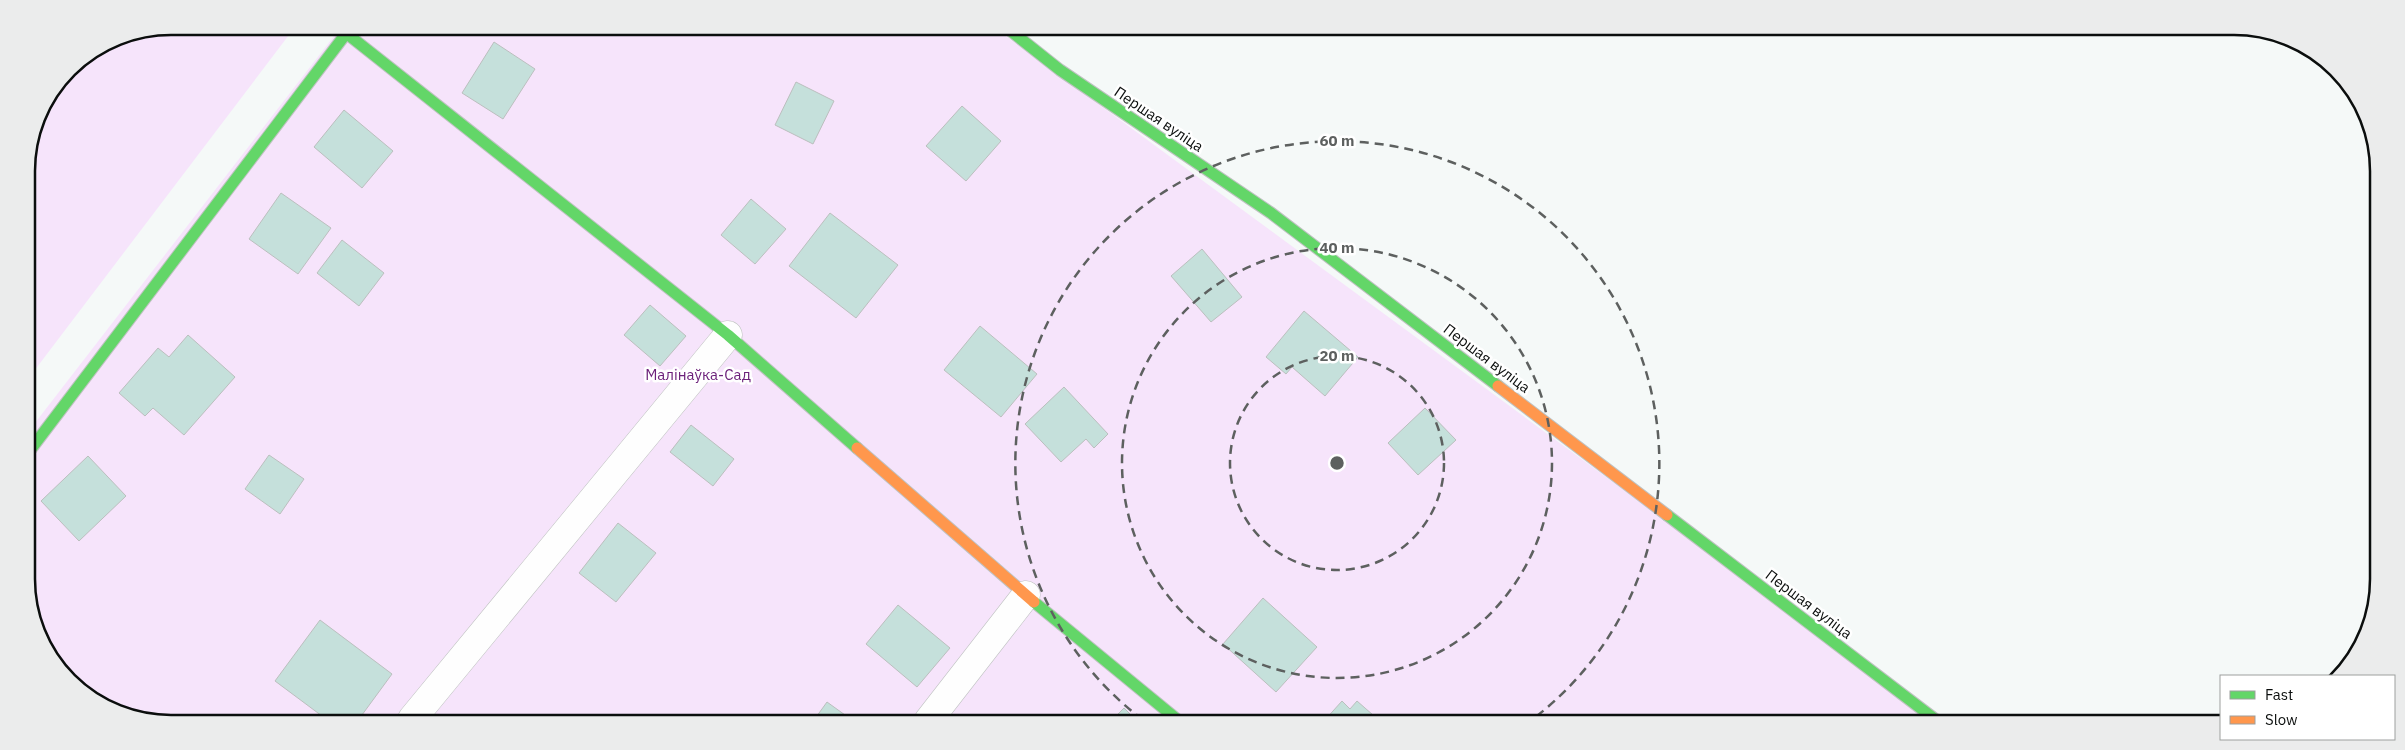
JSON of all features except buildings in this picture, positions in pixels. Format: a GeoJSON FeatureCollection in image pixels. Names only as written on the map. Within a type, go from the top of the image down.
{"type":"FeatureCollection","features":[{"type":"Feature","properties":{"kind":"street"},"geometry":{"type":"LineString","coordinates":[[35,444],[344,35]]}},
{"type":"Feature","properties":{"kind":"street"},"geometry":{"type":"LineString","coordinates":[[354,35],[728,335],[1026,595],[1172,715]]}},
{"type":"Feature","properties":{"kind":"street","name":"Першая вуліца"},"geometry":{"type":"LineString","coordinates":[[1016,35],[1060,70],[1272,213],[1930,715]]}},
{"type":"Feature","properties":{"kind":"street"},"geometry":{"type":"LineString","coordinates":[[416,715],[728,335]]}},
{"type":"Feature","properties":{"kind":"street"},"geometry":{"type":"LineString","coordinates":[[933,715],[1026,595]]}},
{"type":"Feature","properties":{"kind":"green space"},"geometry":{"type":"Polygon","coordinates":[[[162,35],[289,35],[35,370],[35,162],[42,127],[58,95],[69,81],[88,63],[103,53],[127,42],[162,35]]]}},
{"type":"Feature","properties":{"kind":"green space","name":"Малінаўка-Сад"},"geometry":{"type":"Polygon","coordinates":[[[335,35],[1005,35],[1930,715],[153,714],[119,705],[88,687],[63,662],[45,631],[35,588],[35,423],[335,35]]]}},
{"type":"Feature","properties":{"kind":"traffic: fast"},"geometry":{"type":"LineString","coordinates":[[35,444],[345,35]]}},
{"type":"Feature","properties":{"kind":"traffic: fast"},"geometry":{"type":"LineString","coordinates":[[349,35],[728,335],[857,448]]}},
{"type":"Feature","properties":{"kind":"traffic: fast"},"geometry":{"type":"LineString","coordinates":[[1016,35],[1060,70],[1271,213],[1498,386]]}},
{"type":"Feature","properties":{"kind":"traffic: fast"},"geometry":{"type":"LineString","coordinates":[[1667,515],[1930,715]]}},
{"type":"Feature","properties":{"kind":"traffic: fast"},"geometry":{"type":"LineString","coordinates":[[1034,602],[1172,715]]}},
{"type":"Feature","properties":{"kind":"traffic: slow"},"geometry":{"type":"LineString","coordinates":[[1498,386],[1667,515]]}},
{"type":"Feature","properties":{"kind":"traffic: slow"},"geometry":{"type":"LineString","coordinates":[[857,448],[1034,602]]}}]}
